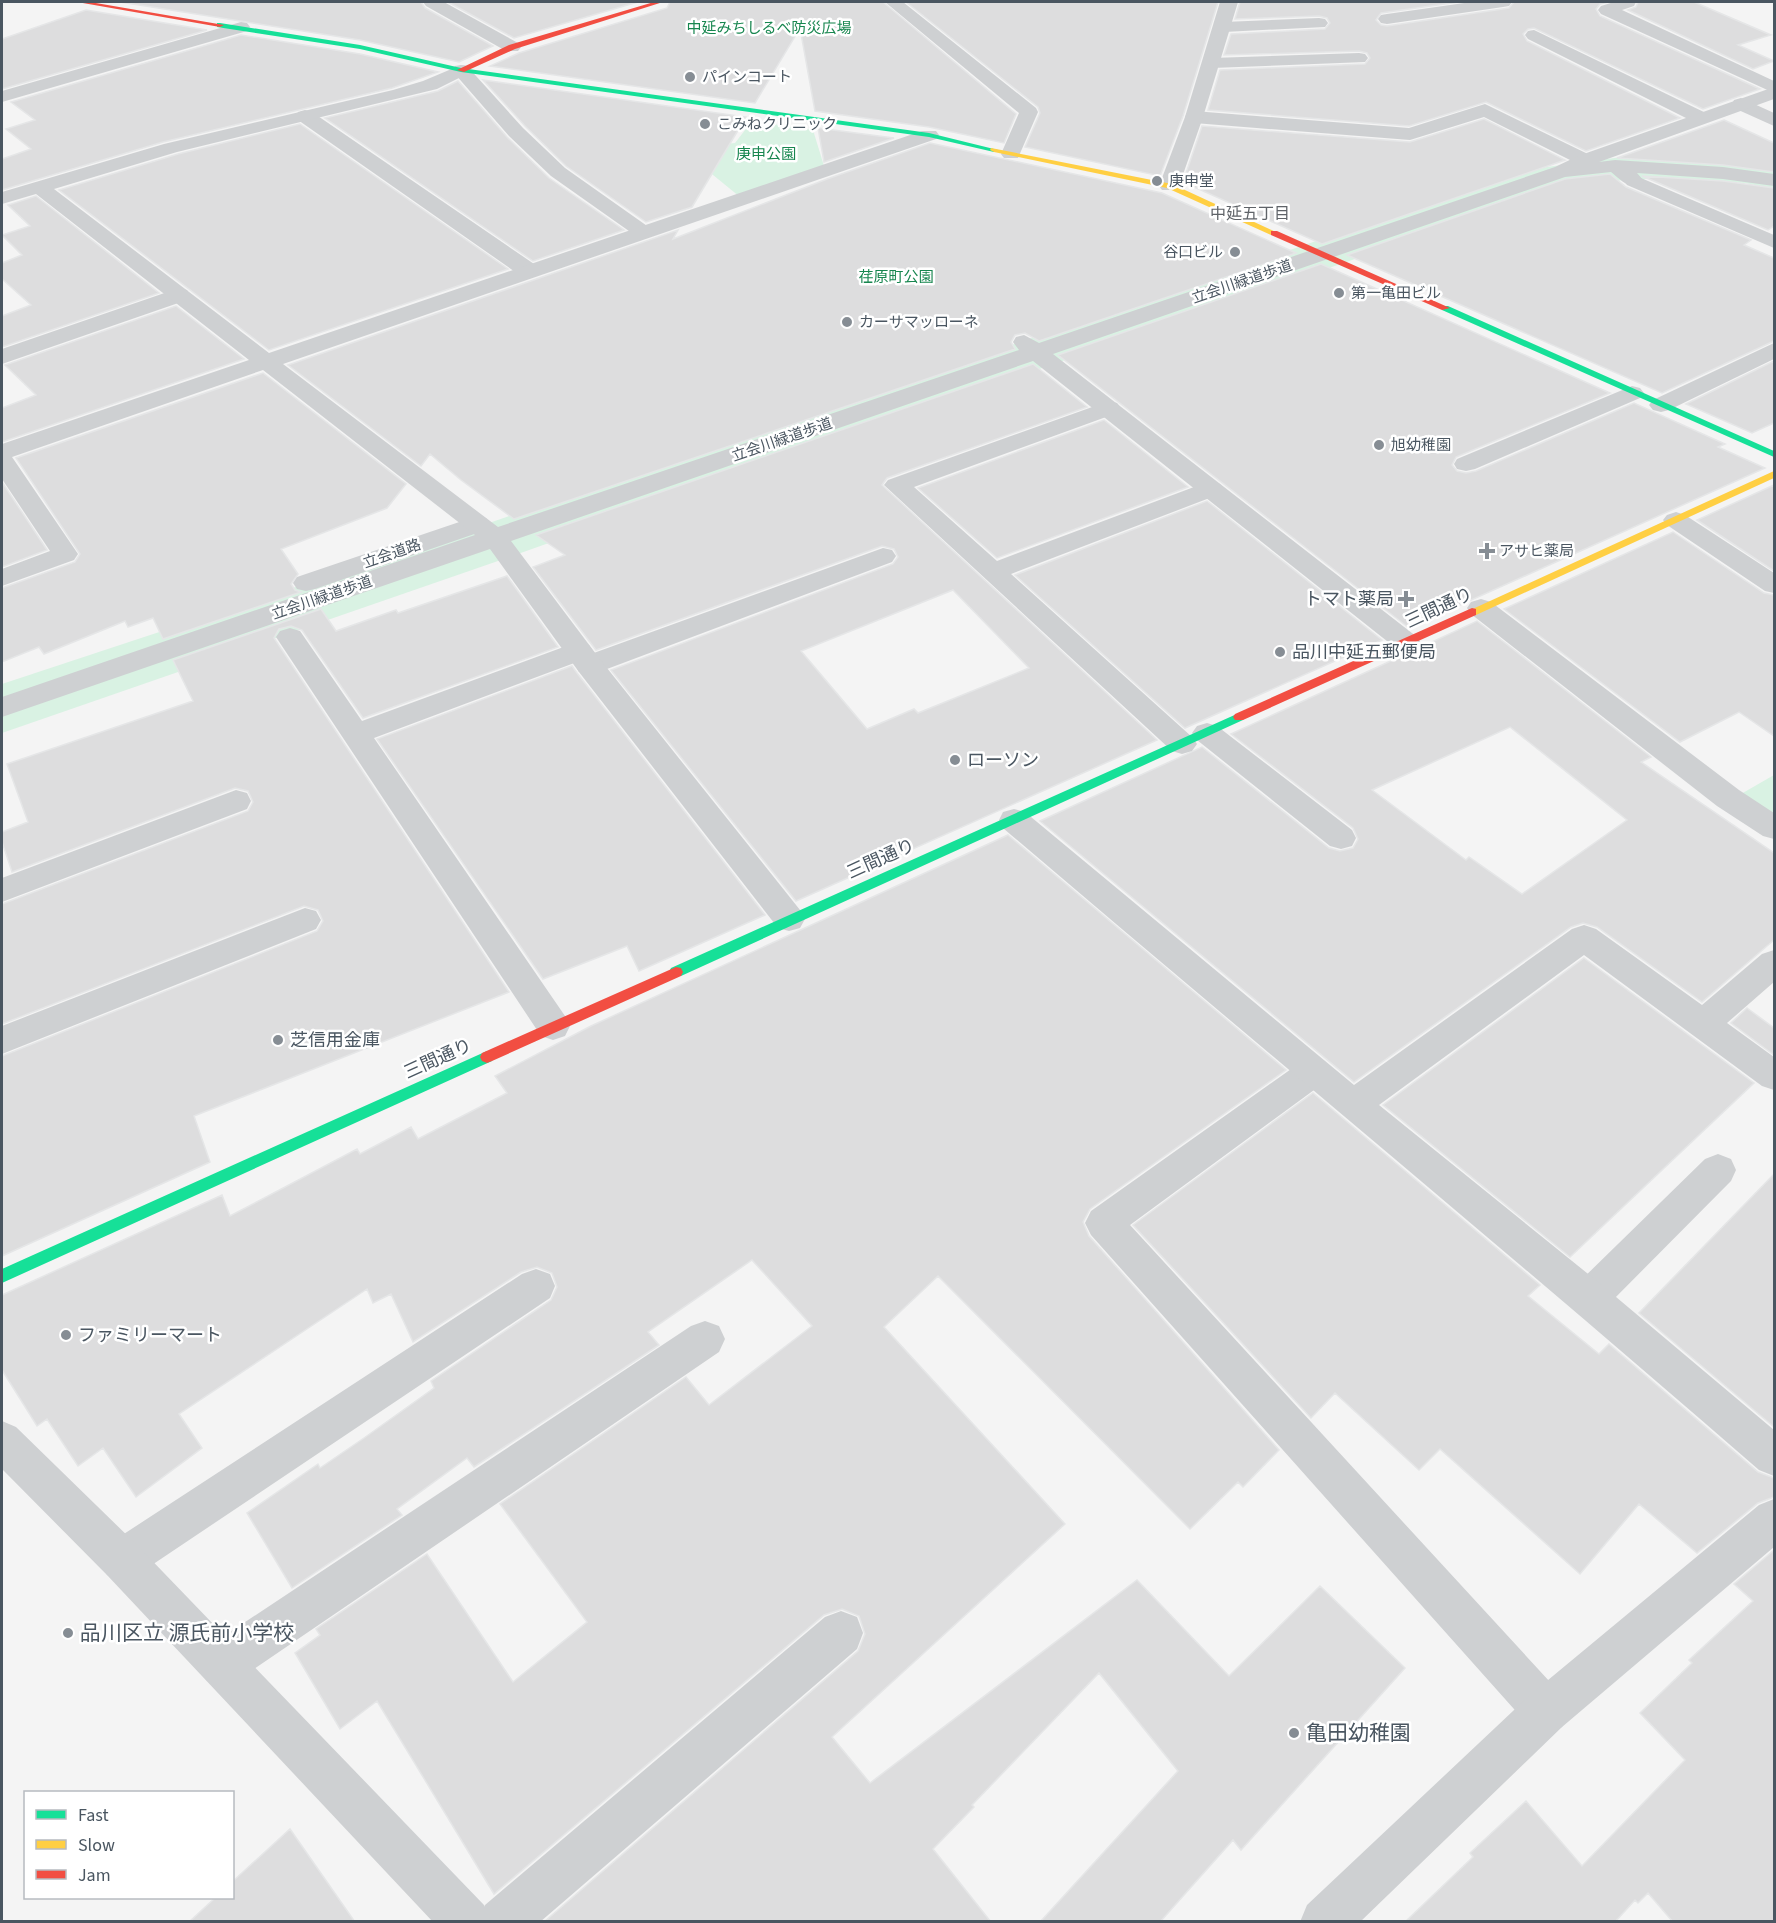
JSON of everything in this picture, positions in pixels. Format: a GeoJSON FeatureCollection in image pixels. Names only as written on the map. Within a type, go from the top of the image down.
{"type":"FeatureCollection","features":[{"type":"Feature","properties":{"kind":"street"},"geometry":{"type":"LineString","coordinates":[[80,2],[360,47],[461,70],[929,135],[1169,186],[1774,454]]}},
{"type":"Feature","properties":{"kind":"street"},"geometry":{"type":"LineString","coordinates":[[432,2],[512,47]]}},
{"type":"Feature","properties":{"kind":"street"},"geometry":{"type":"LineString","coordinates":[[2,198],[171,148],[430,85],[512,47],[660,2]]}},
{"type":"Feature","properties":{"kind":"street"},"geometry":{"type":"LineString","coordinates":[[893,2],[1029,112],[1011,154]]}},
{"type":"Feature","properties":{"kind":"street"},"geometry":{"type":"LineString","coordinates":[[1169,186],[1224,27],[1229,2]]}},
{"type":"Feature","properties":{"kind":"street"},"geometry":{"type":"LineString","coordinates":[[1388,18],[1428,6],[1503,2]]}},
{"type":"Feature","properties":{"kind":"street"},"geometry":{"type":"LineString","coordinates":[[1628,2],[1607,10],[1774,88]]}},
{"type":"Feature","properties":{"kind":"street"},"geometry":{"type":"LineString","coordinates":[[1224,27],[1319,23]]}},
{"type":"Feature","properties":{"kind":"street"},"geometry":{"type":"LineString","coordinates":[[2,97],[241,27]]}},
{"type":"Feature","properties":{"kind":"street"},"geometry":{"type":"LineString","coordinates":[[1534,35],[1701,118]]}},
{"type":"Feature","properties":{"kind":"street"},"geometry":{"type":"LineString","coordinates":[[1212,63],[1359,58]]}},
{"type":"Feature","properties":{"kind":"street"},"geometry":{"type":"LineString","coordinates":[[461,70],[516,132],[558,172],[643,232]]}},
{"type":"Feature","properties":{"kind":"street","name":"立会川緑道歩道"},"geometry":{"type":"LineString","coordinates":[[2,707],[486,531],[1028,345],[1323,254],[1562,171],[1585,160],[1774,93]]}},
{"type":"Feature","properties":{"kind":"street"},"geometry":{"type":"LineString","coordinates":[[1740,104],[1774,120]]}},
{"type":"Feature","properties":{"kind":"street"},"geometry":{"type":"LineString","coordinates":[[1194,117],[1410,134],[1485,110],[1585,160]]}},
{"type":"Feature","properties":{"kind":"street"},"geometry":{"type":"LineString","coordinates":[[305,116],[529,272]]}},
{"type":"Feature","properties":{"kind":"street"},"geometry":{"type":"LineString","coordinates":[[2,452],[929,135]]}},
{"type":"Feature","properties":{"kind":"street"},"geometry":{"type":"LineString","coordinates":[[1615,166],[1634,181],[1774,242]]}},
{"type":"Feature","properties":{"kind":"street","name":"立会川緑道歩道"},"geometry":{"type":"LineString","coordinates":[[1562,171],[1615,166],[1723,173],[1774,180]]}},
{"type":"Feature","properties":{"kind":"street"},"geometry":{"type":"LineString","coordinates":[[38,186],[486,531],[789,920]]}},
{"type":"Feature","properties":{"kind":"street"},"geometry":{"type":"LineString","coordinates":[[2,357],[179,295]]}},
{"type":"Feature","properties":{"kind":"street"},"geometry":{"type":"LineString","coordinates":[[1028,345],[1407,643]]}},
{"type":"Feature","properties":{"kind":"street"},"geometry":{"type":"LineString","coordinates":[[1661,405],[1774,350]]}},
{"type":"Feature","properties":{"kind":"street"},"geometry":{"type":"LineString","coordinates":[[1466,464],[1632,393]]}},
{"type":"Feature","properties":{"kind":"street"},"geometry":{"type":"LineString","coordinates":[[1109,408],[897,485],[993,572],[1195,739],[1341,838]]}},
{"type":"Feature","properties":{"kind":"street"},"geometry":{"type":"LineString","coordinates":[[2,461],[65,554],[2,578]]}},
{"type":"Feature","properties":{"kind":"street","name":"三間通り"},"geometry":{"type":"LineString","coordinates":[[2,1276],[553,1026],[1195,739],[1774,474]]}},
{"type":"Feature","properties":{"kind":"street"},"geometry":{"type":"LineString","coordinates":[[993,572],[1211,489]]}},
{"type":"Feature","properties":{"kind":"street"},"geometry":{"type":"LineString","coordinates":[[1676,520],[1774,585]]}},
{"type":"Feature","properties":{"kind":"street","name":"立会道路"},"geometry":{"type":"LineString","coordinates":[[306,583],[486,531]]}},
{"type":"Feature","properties":{"kind":"street"},"geometry":{"type":"LineString","coordinates":[[356,734],[883,556]]}},
{"type":"Feature","properties":{"kind":"street"},"geometry":{"type":"LineString","coordinates":[[1481,608],[1728,798],[1774,828]]}},
{"type":"Feature","properties":{"kind":"street"},"geometry":{"type":"LineString","coordinates":[[290,637],[553,1026]]}},
{"type":"Feature","properties":{"kind":"street"},"geometry":{"type":"LineString","coordinates":[[2,890],[236,801]]}},
{"type":"Feature","properties":{"kind":"street"},"geometry":{"type":"LineString","coordinates":[[1014,819],[1313,1072],[1589,1298],[1774,1456]]}},
{"type":"Feature","properties":{"kind":"street"},"geometry":{"type":"LineString","coordinates":[[2,1040],[304,920]]}},
{"type":"Feature","properties":{"kind":"street"},"geometry":{"type":"LineString","coordinates":[[1353,1105],[1584,938],[1774,1076]]}},
{"type":"Feature","properties":{"kind":"street"},"geometry":{"type":"LineString","coordinates":[[1703,1024],[1774,963]]}},
{"type":"Feature","properties":{"kind":"street"},"geometry":{"type":"LineString","coordinates":[[1313,1072],[1104,1223],[1546,1711]]}},
{"type":"Feature","properties":{"kind":"street"},"geometry":{"type":"LineString","coordinates":[[1589,1298],[1718,1170]]}},
{"type":"Feature","properties":{"kind":"street"},"geometry":{"type":"LineString","coordinates":[[122,1560],[536,1286]]}},
{"type":"Feature","properties":{"kind":"street"},"geometry":{"type":"LineString","coordinates":[[222,1664],[705,1339]]}},
{"type":"Feature","properties":{"kind":"street"},"geometry":{"type":"LineString","coordinates":[[2,1441],[122,1560],[467,1922]]}},
{"type":"Feature","properties":{"kind":"street"},"geometry":{"type":"LineString","coordinates":[[1324,1922],[1546,1711],[1774,1520]]}},
{"type":"Feature","properties":{"kind":"street"},"geometry":{"type":"LineString","coordinates":[[502,1922],[841,1633]]}},
{"type":"Feature","properties":{"kind":"green space","name":"庚申公園"},"geometry":{"type":"Polygon","coordinates":[[[752,121],[813,130],[824,166],[740,197],[680,148],[735,143],[752,121]]]}},
{"type":"Feature","properties":{"kind":"green space"},"geometry":{"type":"Polygon","coordinates":[[[1622,157],[1774,168],[1774,189],[1745,183],[1631,179],[1592,184],[1507,206],[2,733],[2,684],[492,522],[1501,178],[1547,167],[1622,157]]]}},
{"type":"Feature","properties":{"kind":"green space"},"geometry":{"type":"Polygon","coordinates":[[[1774,775],[1774,814],[1741,794],[1774,775]]]}},
{"type":"Feature","properties":{"kind":"building"},"geometry":{"type":"Polygon","coordinates":[[[120,2],[421,2],[425,8],[493,46],[459,62],[360,40],[120,2]]]}},
{"type":"Feature","properties":{"kind":"building"},"geometry":{"type":"Polygon","coordinates":[[[448,2],[638,2],[514,38],[448,2]]]}},
{"type":"Feature","properties":{"kind":"building"},"geometry":{"type":"Polygon","coordinates":[[[670,2],[883,2],[1016,114],[1004,143],[929,127],[815,111],[800,28],[755,103],[490,66],[519,53],[667,8],[670,2]]]}},
{"type":"Feature","properties":{"kind":"building"},"geometry":{"type":"Polygon","coordinates":[[[906,2],[1218,2],[1183,116],[1160,176],[1025,147],[1040,113],[1038,107],[906,2]]]}},
{"type":"Feature","properties":{"kind":"building"},"geometry":{"type":"Polygon","coordinates":[[[1240,2],[1459,2],[1381,13],[1376,20],[1381,25],[1387,26],[1509,8],[1514,2],[1608,2],[1600,4],[1596,9],[1600,16],[1760,89],[1703,109],[1534,28],[1528,29],[1523,34],[1527,41],[1680,118],[1586,151],[1486,102],[1409,126],[1208,110],[1220,70],[1365,64],[1370,58],[1367,53],[1359,51],[1224,55],[1231,34],[1325,29],[1330,23],[1327,18],[1319,16],[1235,19],[1240,2]]]}},
{"type":"Feature","properties":{"kind":"building"},"geometry":{"type":"Polygon","coordinates":[[[1638,2],[1694,2],[1771,35],[1738,45],[1774,61],[1753,69],[1628,10],[1636,7],[1638,2]]]}},
{"type":"Feature","properties":{"kind":"building"},"geometry":{"type":"Polygon","coordinates":[[[86,10],[207,30],[2,89],[2,39],[86,10]]]}},
{"type":"Feature","properties":{"kind":"building"},"geometry":{"type":"Polygon","coordinates":[[[241,35],[360,54],[438,72],[392,88],[163,142],[2,190],[2,159],[31,149],[6,129],[35,120],[11,102],[241,35]]]}},
{"type":"Feature","properties":{"kind":"building"},"geometry":{"type":"Polygon","coordinates":[[[483,80],[746,117],[692,207],[646,222],[566,166],[483,80]]]}},
{"type":"Feature","properties":{"kind":"building"},"geometry":{"type":"Polygon","coordinates":[[[458,81],[507,137],[549,178],[624,230],[533,261],[325,118],[438,91],[458,81]]]}},
{"type":"Feature","properties":{"kind":"building"},"geometry":{"type":"Polygon","coordinates":[[[1484,119],[1565,160],[1322,244],[1183,182],[1202,126],[1410,142],[1484,119]]]}},
{"type":"Feature","properties":{"kind":"building"},"geometry":{"type":"Polygon","coordinates":[[[1724,120],[1774,143],[1774,172],[1723,165],[1617,158],[1724,120]]]}},
{"type":"Feature","properties":{"kind":"building"},"geometry":{"type":"Polygon","coordinates":[[[300,124],[508,269],[269,350],[59,190],[178,154],[300,124]]]}},
{"type":"Feature","properties":{"kind":"building"},"geometry":{"type":"Polygon","coordinates":[[[818,128],[894,138],[824,162],[818,128]]]}},
{"type":"Feature","properties":{"kind":"building"},"geometry":{"type":"Polygon","coordinates":[[[930,143],[1162,193],[1296,253],[1039,341],[1025,333],[1015,335],[1011,342],[1015,349],[514,519],[430,454],[421,466],[288,365],[678,230],[673,239],[827,179],[930,143]]]}},
{"type":"Feature","properties":{"kind":"building"},"geometry":{"type":"Polygon","coordinates":[[[1610,174],[1626,187],[1751,240],[1744,245],[1774,258],[1774,341],[1662,393],[1347,255],[1565,179],[1610,174]]]}},
{"type":"Feature","properties":{"kind":"building"},"geometry":{"type":"Polygon","coordinates":[[[1642,176],[1723,181],[1774,188],[1774,226],[1768,230],[1642,176]]]}},
{"type":"Feature","properties":{"kind":"building"},"geometry":{"type":"Polygon","coordinates":[[[36,196],[159,293],[2,347],[2,316],[31,305],[2,279],[2,263],[22,255],[2,235],[30,226],[8,205],[36,196]]]}},
{"type":"Feature","properties":{"kind":"building"},"geometry":{"type":"Polygon","coordinates":[[[1321,264],[1610,393],[1456,457],[1452,465],[1457,471],[1466,473],[1476,471],[1634,403],[1725,444],[1718,447],[1765,468],[1409,628],[1058,355],[1321,264]]]}},
{"type":"Feature","properties":{"kind":"building"},"geometry":{"type":"Polygon","coordinates":[[[176,306],[244,359],[2,442],[2,408],[36,395],[5,365],[176,306]]]}},
{"type":"Feature","properties":{"kind":"building"},"geometry":{"type":"Polygon","coordinates":[[[1774,361],[1774,423],[1752,433],[1686,404],[1774,361]]]}},
{"type":"Feature","properties":{"kind":"building"},"geometry":{"type":"Polygon","coordinates":[[[1033,364],[1087,407],[887,478],[882,485],[1157,740],[796,901],[611,670],[893,564],[898,557],[894,549],[882,546],[596,650],[533,567],[565,555],[536,535],[1033,364]],[[953,590],[801,651],[867,729],[914,709],[918,713],[1029,668],[953,590]]]}},
{"type":"Feature","properties":{"kind":"building"},"geometry":{"type":"Polygon","coordinates":[[[263,373],[406,484],[387,508],[281,549],[298,574],[291,584],[295,590],[301,592],[163,639],[153,618],[128,627],[125,621],[44,654],[39,647],[2,662],[2,588],[75,562],[80,554],[16,458],[263,373]]]}},
{"type":"Feature","properties":{"kind":"building"},"geometry":{"type":"Polygon","coordinates":[[[1104,420],[1188,487],[997,558],[918,488],[1104,420]]]}},
{"type":"Feature","properties":{"kind":"building"},"geometry":{"type":"Polygon","coordinates":[[[2,482],[47,550],[2,567],[2,482]]]}},
{"type":"Feature","properties":{"kind":"building"},"geometry":{"type":"Polygon","coordinates":[[[1774,485],[1774,571],[1697,520],[1774,485]]]}},
{"type":"Feature","properties":{"kind":"building"},"geometry":{"type":"Polygon","coordinates":[[[1207,501],[1382,640],[1185,728],[1015,575],[1207,501]]]}},
{"type":"Feature","properties":{"kind":"building"},"geometry":{"type":"Polygon","coordinates":[[[1673,532],[1764,593],[1774,595],[1774,736],[1739,712],[1680,742],[1504,609],[1673,532]]]}},
{"type":"Feature","properties":{"kind":"building"},"geometry":{"type":"Polygon","coordinates":[[[507,576],[558,647],[363,718],[302,630],[291,626],[279,629],[274,638],[509,992],[194,1116],[210,1162],[2,1256],[2,1056],[317,931],[323,921],[318,910],[304,906],[2,1024],[2,904],[248,811],[253,802],[248,791],[235,788],[12,872],[2,842],[2,832],[28,822],[7,764],[193,701],[173,660],[321,609],[336,631],[396,610],[398,613],[507,576]]]}},
{"type":"Feature","properties":{"kind":"building"},"geometry":{"type":"Polygon","coordinates":[[[1477,621],[1651,757],[1641,762],[1774,853],[1774,940],[1702,1002],[1597,927],[1583,923],[1571,927],[1354,1082],[1040,821],[1202,747],[1329,848],[1340,851],[1353,848],[1358,839],[1353,828],[1231,734],[1406,654],[1418,651],[1421,647],[1477,621]],[[1510,727],[1372,790],[1466,860],[1469,857],[1522,894],[1627,820],[1510,727]]]}},
{"type":"Feature","properties":{"kind":"building"},"geometry":{"type":"Polygon","coordinates":[[[572,666],[765,915],[639,971],[627,946],[543,979],[377,739],[572,666]]]}},
{"type":"Feature","properties":{"kind":"building"},"geometry":{"type":"Polygon","coordinates":[[[1008,835],[1286,1070],[1090,1209],[1083,1222],[1089,1236],[1279,1450],[1243,1487],[1238,1482],[1190,1529],[938,1276],[884,1327],[1065,1524],[832,1737],[870,1783],[1137,1580],[1229,1676],[1320,1586],[1405,1668],[1241,1850],[1233,1840],[1160,1922],[1040,1922],[1178,1771],[1099,1673],[972,1805],[974,1807],[933,1849],[991,1922],[544,1922],[858,1651],[865,1634],[859,1616],[842,1609],[824,1615],[494,1894],[377,1701],[340,1729],[295,1653],[320,1635],[316,1629],[427,1554],[513,1682],[587,1622],[500,1504],[686,1377],[709,1405],[812,1326],[752,1260],[648,1332],[659,1345],[474,1467],[467,1458],[397,1509],[402,1515],[292,1588],[247,1513],[318,1464],[320,1468],[364,1438],[434,1388],[431,1381],[551,1300],[557,1287],[552,1273],[537,1267],[521,1272],[413,1342],[391,1294],[373,1303],[367,1289],[179,1414],[202,1448],[136,1497],[103,1448],[78,1466],[47,1419],[37,1426],[2,1370],[2,1295],[222,1195],[230,1216],[357,1149],[360,1154],[411,1127],[418,1139],[507,1093],[495,1076],[591,1026],[1008,835]]]}},
{"type":"Feature","properties":{"kind":"building"},"geometry":{"type":"Polygon","coordinates":[[[1584,958],[1754,1083],[1570,1257],[1383,1105],[1584,958]]]}},
{"type":"Feature","properties":{"kind":"building"},"geometry":{"type":"Polygon","coordinates":[[[1747,1008],[1774,1028],[1774,1055],[1731,1023],[1747,1008]]]}},
{"type":"Feature","properties":{"kind":"building"},"geometry":{"type":"Polygon","coordinates":[[[1313,1093],[1540,1285],[1528,1296],[1599,1354],[1609,1344],[1758,1472],[1774,1478],[1774,1497],[1758,1503],[1697,1553],[1639,1504],[1580,1574],[1440,1449],[1419,1470],[1335,1393],[1311,1418],[1133,1225],[1313,1093]]]}},
{"type":"Feature","properties":{"kind":"building"},"geometry":{"type":"Polygon","coordinates":[[[1774,1174],[1774,1427],[1639,1313],[1774,1174]]]}},
{"type":"Feature","properties":{"kind":"building"},"geometry":{"type":"Polygon","coordinates":[[[1774,1550],[1774,1922],[1673,1922],[1648,1893],[1638,1903],[1635,1900],[1615,1922],[1405,1922],[1473,1857],[1470,1853],[1526,1801],[1582,1866],[1685,1760],[1640,1713],[1692,1663],[1689,1660],[1753,1601],[1734,1584],[1774,1550]]]}},
{"type":"Feature","properties":{"kind":"building"},"geometry":{"type":"Polygon","coordinates":[[[290,1829],[355,1922],[189,1922],[214,1899],[234,1899],[234,1880],[290,1829]]]}},
{"type":"Feature","properties":{"kind":"traffic: fast"},"geometry":{"type":"LineString","coordinates":[[220,25],[360,47],[461,70],[929,135],[994,150]]}},
{"type":"Feature","properties":{"kind":"traffic: fast"},"geometry":{"type":"LineString","coordinates":[[1445,308],[1774,454]]}},
{"type":"Feature","properties":{"kind":"traffic: fast"},"geometry":{"type":"LineString","coordinates":[[676,972],[1239,717]]}},
{"type":"Feature","properties":{"kind":"traffic: fast"},"geometry":{"type":"LineString","coordinates":[[2,1276],[487,1057]]}},
{"type":"Feature","properties":{"kind":"traffic: slow"},"geometry":{"type":"LineString","coordinates":[[994,150],[1169,186],[1274,233]]}},
{"type":"Feature","properties":{"kind":"traffic: slow"},"geometry":{"type":"LineString","coordinates":[[1472,612],[1774,474]]}},
{"type":"Feature","properties":{"kind":"traffic: jam"},"geometry":{"type":"LineString","coordinates":[[80,2],[220,25]]}},
{"type":"Feature","properties":{"kind":"traffic: jam"},"geometry":{"type":"LineString","coordinates":[[461,70],[512,47],[660,2]]}},
{"type":"Feature","properties":{"kind":"traffic: jam"},"geometry":{"type":"LineString","coordinates":[[1274,233],[1445,308]]}},
{"type":"Feature","properties":{"kind":"traffic: jam"},"geometry":{"type":"LineString","coordinates":[[1239,717],[1472,612]]}},
{"type":"Feature","properties":{"kind":"traffic: jam"},"geometry":{"type":"LineString","coordinates":[[487,1057],[676,972]]}},
{"type":"Feature","properties":{"kind":"place","name":"パインコート"},"geometry":{"type":"Point","coordinates":[690,77]}},
{"type":"Feature","properties":{"kind":"place","name":"こみねクリニック"},"geometry":{"type":"Point","coordinates":[705,124]}},
{"type":"Feature","properties":{"kind":"place","name":"庚申堂"},"geometry":{"type":"Point","coordinates":[1157,181]}},
{"type":"Feature","properties":{"kind":"place","name":"谷口ビル"},"geometry":{"type":"Point","coordinates":[1235,252]}},
{"type":"Feature","properties":{"kind":"place","name":"第一亀田ビル"},"geometry":{"type":"Point","coordinates":[1339,293]}},
{"type":"Feature","properties":{"kind":"place","name":"カーサマッローネ"},"geometry":{"type":"Point","coordinates":[847,322]}},
{"type":"Feature","properties":{"kind":"place","name":"旭幼稚園"},"geometry":{"type":"Point","coordinates":[1379,445]}},
{"type":"Feature","properties":{"kind":"place","name":"アサヒ薬局"},"geometry":{"type":"Point","coordinates":[1487,551]}},
{"type":"Feature","properties":{"kind":"place","name":"トマト薬局"},"geometry":{"type":"Point","coordinates":[1406,599]}},
{"type":"Feature","properties":{"kind":"place","name":"品川中延五郵便局"},"geometry":{"type":"Point","coordinates":[1280,652]}},
{"type":"Feature","properties":{"kind":"place","name":"ローソン"},"geometry":{"type":"Point","coordinates":[955,760]}},
{"type":"Feature","properties":{"kind":"place","name":"芝信用金庫"},"geometry":{"type":"Point","coordinates":[278,1040]}},
{"type":"Feature","properties":{"kind":"place","name":"ファミリーマート"},"geometry":{"type":"Point","coordinates":[66,1335]}},
{"type":"Feature","properties":{"kind":"place","name":"品川区立 源氏前小学校"},"geometry":{"type":"Point","coordinates":[68,1633]}},
{"type":"Feature","properties":{"kind":"place","name":"亀田幼稚園"},"geometry":{"type":"Point","coordinates":[1294,1733]}},
{"type":"Feature","properties":{"kind":"district","name":"中延五丁目"},"geometry":{"type":"Point","coordinates":[1250,214]}},
{"type":"Feature","properties":{"kind":"park label","name":"中延みちしるべ防災広場"},"geometry":{"type":"Point","coordinates":[769,28]}},
{"type":"Feature","properties":{"kind":"park label","name":"荏原町公園"},"geometry":{"type":"Point","coordinates":[896,277]}}]}
